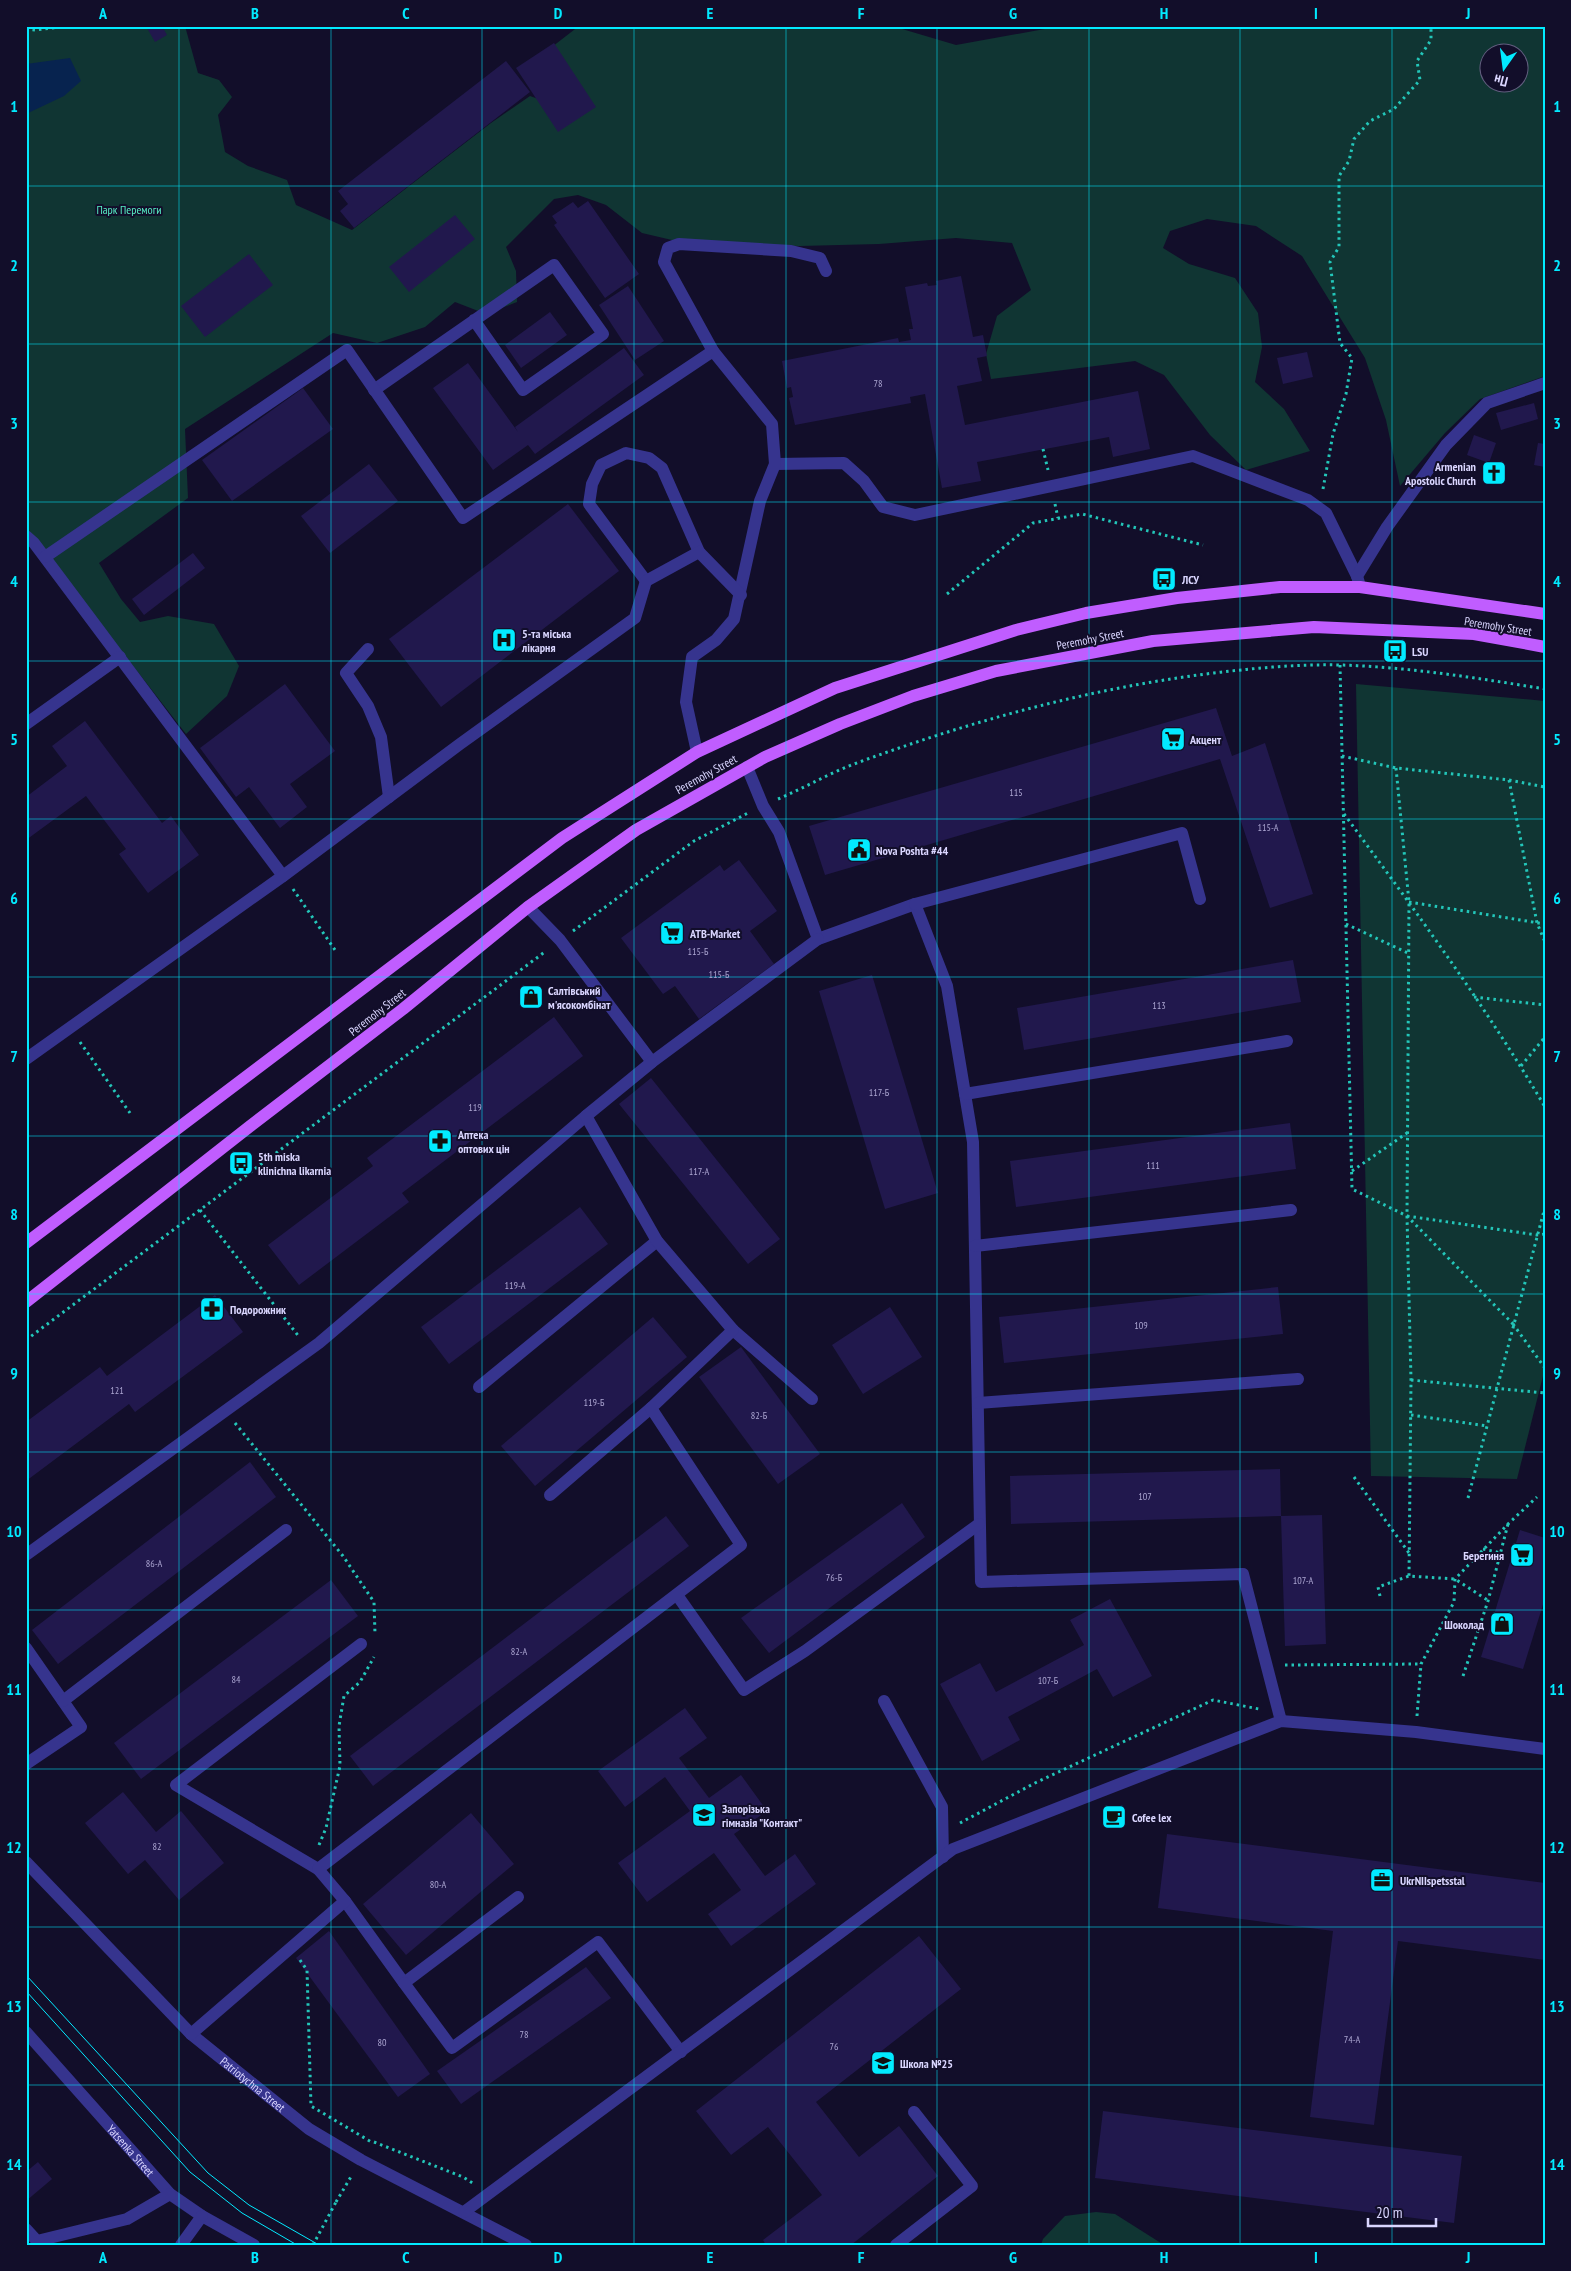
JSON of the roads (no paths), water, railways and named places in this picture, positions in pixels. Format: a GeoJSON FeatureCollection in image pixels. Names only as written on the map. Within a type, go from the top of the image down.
{"type":"FeatureCollection","features":[{"type":"Feature","properties":{"kind":"main road","name":"Peremohy Street"},"geometry":{"type":"LineString","coordinates":[[26,1243],[562,838],[697,752],[835,688],[1016,630],[1086,613],[1177,598],[1280,587],[1358,582],[1545,614]]}},
{"type":"Feature","properties":{"kind":"main road","name":"Peremohy Street"},"geometry":{"type":"LineString","coordinates":[[26,1302],[403,1009],[528,907],[636,830],[764,757],[840,724],[923,693],[996,671],[1153,641],[1314,627],[1474,634],[1545,647]]}},
{"type":"Feature","properties":{"kind":"street"},"geometry":{"type":"LineString","coordinates":[[697,752],[686,702],[692,658],[716,640],[734,619],[741,595],[760,501],[775,464],[772,424],[713,351],[664,262],[668,248],[680,244],[791,251],[820,258],[826,270]]}},
{"type":"Feature","properties":{"kind":"street"},"geometry":{"type":"LineString","coordinates":[[374,390],[474,320],[554,265],[603,334],[523,390],[474,320]]}},
{"type":"Feature","properties":{"kind":"street"},"geometry":{"type":"LineString","coordinates":[[45,557],[347,350],[463,518],[713,351]]}},
{"type":"Feature","properties":{"kind":"street"},"geometry":{"type":"LineString","coordinates":[[1358,582],[1387,527],[1446,445],[1487,403],[1545,383]]}},
{"type":"Feature","properties":{"kind":"street"},"geometry":{"type":"LineString","coordinates":[[646,581],[589,504],[592,484],[601,465],[626,453],[649,458],[662,468],[699,552],[741,595]]}},
{"type":"Feature","properties":{"kind":"street"},"geometry":{"type":"LineString","coordinates":[[775,464],[844,463],[864,481],[883,507],[915,515],[1193,456],[1308,500],[1326,512],[1358,582]]}},
{"type":"Feature","properties":{"kind":"street"},"geometry":{"type":"LineString","coordinates":[[26,536],[45,557],[283,876]]}},
{"type":"Feature","properties":{"kind":"street"},"geometry":{"type":"LineString","coordinates":[[26,1059],[283,876],[634,618],[646,581],[699,552]]}},
{"type":"Feature","properties":{"kind":"street"},"geometry":{"type":"LineString","coordinates":[[368,649],[346,672],[368,706],[381,737],[389,797]]}},
{"type":"Feature","properties":{"kind":"street"},"geometry":{"type":"LineString","coordinates":[[26,724],[120,657]]}},
{"type":"Feature","properties":{"kind":"street"},"geometry":{"type":"LineString","coordinates":[[747,767],[764,806],[780,832],[818,939]]}},
{"type":"Feature","properties":{"kind":"street"},"geometry":{"type":"LineString","coordinates":[[26,1555],[309,1350],[652,1062],[818,939],[915,904],[1182,833],[1200,899]]}},
{"type":"Feature","properties":{"kind":"street"},"geometry":{"type":"LineString","coordinates":[[915,904],[947,986],[973,1142],[981,1582],[1243,1574],[1281,1720]]}},
{"type":"Feature","properties":{"kind":"street"},"geometry":{"type":"LineString","coordinates":[[528,907],[560,940],[652,1062]]}},
{"type":"Feature","properties":{"kind":"street"},"geometry":{"type":"LineString","coordinates":[[965,1094],[1287,1041]]}},
{"type":"Feature","properties":{"kind":"street"},"geometry":{"type":"LineString","coordinates":[[586,1116],[658,1241],[732,1330],[812,1399]]}},
{"type":"Feature","properties":{"kind":"street"},"geometry":{"type":"LineString","coordinates":[[975,1246],[1292,1210]]}},
{"type":"Feature","properties":{"kind":"street"},"geometry":{"type":"LineString","coordinates":[[479,1387],[658,1241]]}},
{"type":"Feature","properties":{"kind":"street"},"geometry":{"type":"LineString","coordinates":[[550,1495],[651,1408],[732,1330]]}},
{"type":"Feature","properties":{"kind":"street"},"geometry":{"type":"LineString","coordinates":[[978,1403],[1298,1379]]}},
{"type":"Feature","properties":{"kind":"street"},"geometry":{"type":"LineString","coordinates":[[318,1869],[741,1546],[651,1408]]}},
{"type":"Feature","properties":{"kind":"street"},"geometry":{"type":"LineString","coordinates":[[677,1595],[744,1690],[805,1651],[979,1524]]}},
{"type":"Feature","properties":{"kind":"street"},"geometry":{"type":"LineString","coordinates":[[63,1701],[286,1530]]}},
{"type":"Feature","properties":{"kind":"street"},"geometry":{"type":"LineString","coordinates":[[361,1644],[176,1784],[318,1869],[345,1901],[452,2048],[598,1942],[681,2052]]}},
{"type":"Feature","properties":{"kind":"street"},"geometry":{"type":"LineString","coordinates":[[26,1648],[81,1727],[26,1764]]}},
{"type":"Feature","properties":{"kind":"street"},"geometry":{"type":"LineString","coordinates":[[884,1700],[942,1807],[943,1857]]}},
{"type":"Feature","properties":{"kind":"street"},"geometry":{"type":"LineString","coordinates":[[464,2212],[953,1849],[1281,1720],[1544,1744]]}},
{"type":"Feature","properties":{"kind":"street","name":"Patriotychna Street"},"geometry":{"type":"LineString","coordinates":[[26,1862],[191,2034],[309,2129],[361,2160],[526,2245]]}},
{"type":"Feature","properties":{"kind":"street"},"geometry":{"type":"LineString","coordinates":[[404,1983],[518,1897]]}},
{"type":"Feature","properties":{"kind":"street"},"geometry":{"type":"LineString","coordinates":[[191,2034],[345,1901]]}},
{"type":"Feature","properties":{"kind":"street","name":"Yatsenka Street"},"geometry":{"type":"LineString","coordinates":[[26,2032],[170,2194],[202,2216],[254,2245]]}},
{"type":"Feature","properties":{"kind":"street"},"geometry":{"type":"LineString","coordinates":[[896,2245],[972,2186],[914,2112]]}},
{"type":"Feature","properties":{"kind":"street"},"geometry":{"type":"LineString","coordinates":[[26,2229],[37,2241],[46,2239],[127,2219],[170,2194]]}},
{"type":"Feature","properties":{"kind":"street"},"geometry":{"type":"LineString","coordinates":[[181,2245],[202,2216]]}},
{"type":"Feature","properties":{"kind":"water"},"geometry":{"type":"Polygon","coordinates":[[[70,58],[81,81],[64,96],[26,114],[26,64],[70,58]]]}},
{"type":"Feature","properties":{"kind":"tram line"},"geometry":{"type":"LineString","coordinates":[[26,1975],[208,2173],[249,2205],[319,2245]]}},
{"type":"Feature","properties":{"kind":"tram line"},"geometry":{"type":"LineString","coordinates":[[26,1991],[190,2172],[242,2213],[297,2245]]}},
{"type":"Feature","properties":{"kind":"place","name":"Armenian Apostolic Church"},"geometry":{"type":"Point","coordinates":[1494,473]}},
{"type":"Feature","properties":{"kind":"place","name":"ЛСУ"},"geometry":{"type":"Point","coordinates":[1164,579]}},
{"type":"Feature","properties":{"kind":"place","name":"5-та міська лікарня"},"geometry":{"type":"Point","coordinates":[504,640]}},
{"type":"Feature","properties":{"kind":"place","name":"LSU"},"geometry":{"type":"Point","coordinates":[1395,651]}},
{"type":"Feature","properties":{"kind":"place","name":"Акцент"},"geometry":{"type":"Point","coordinates":[1173,739]}},
{"type":"Feature","properties":{"kind":"place","name":"Nova Poshta #44"},"geometry":{"type":"Point","coordinates":[859,850]}},
{"type":"Feature","properties":{"kind":"place","name":"ATB-Market"},"geometry":{"type":"Point","coordinates":[672,933]}},
{"type":"Feature","properties":{"kind":"place","name":"Салтівський м'ясокомбінат"},"geometry":{"type":"Point","coordinates":[531,997]}},
{"type":"Feature","properties":{"kind":"place","name":"Аптека оптових цін"},"geometry":{"type":"Point","coordinates":[440,1141]}},
{"type":"Feature","properties":{"kind":"place","name":"5th miska klinichna likarnia"},"geometry":{"type":"Point","coordinates":[241,1163]}},
{"type":"Feature","properties":{"kind":"place","name":"Подорожник"},"geometry":{"type":"Point","coordinates":[212,1309]}},
{"type":"Feature","properties":{"kind":"place","name":"Берегиня"},"geometry":{"type":"Point","coordinates":[1522,1555]}},
{"type":"Feature","properties":{"kind":"place","name":"Шоколад"},"geometry":{"type":"Point","coordinates":[1502,1624]}},
{"type":"Feature","properties":{"kind":"place","name":"Запорізька гімназія \"Контакт\""},"geometry":{"type":"Point","coordinates":[704,1815]}},
{"type":"Feature","properties":{"kind":"place","name":"Cofee lex"},"geometry":{"type":"Point","coordinates":[1114,1817]}},
{"type":"Feature","properties":{"kind":"place","name":"UkrNIIspetsstal"},"geometry":{"type":"Point","coordinates":[1382,1880]}},
{"type":"Feature","properties":{"kind":"place","name":"Школа №25"},"geometry":{"type":"Point","coordinates":[883,2063]}},
{"type":"Feature","properties":{"kind":"park label","name":"Парк Перемоги"},"geometry":{"type":"Point","coordinates":[129,209]}}]}
